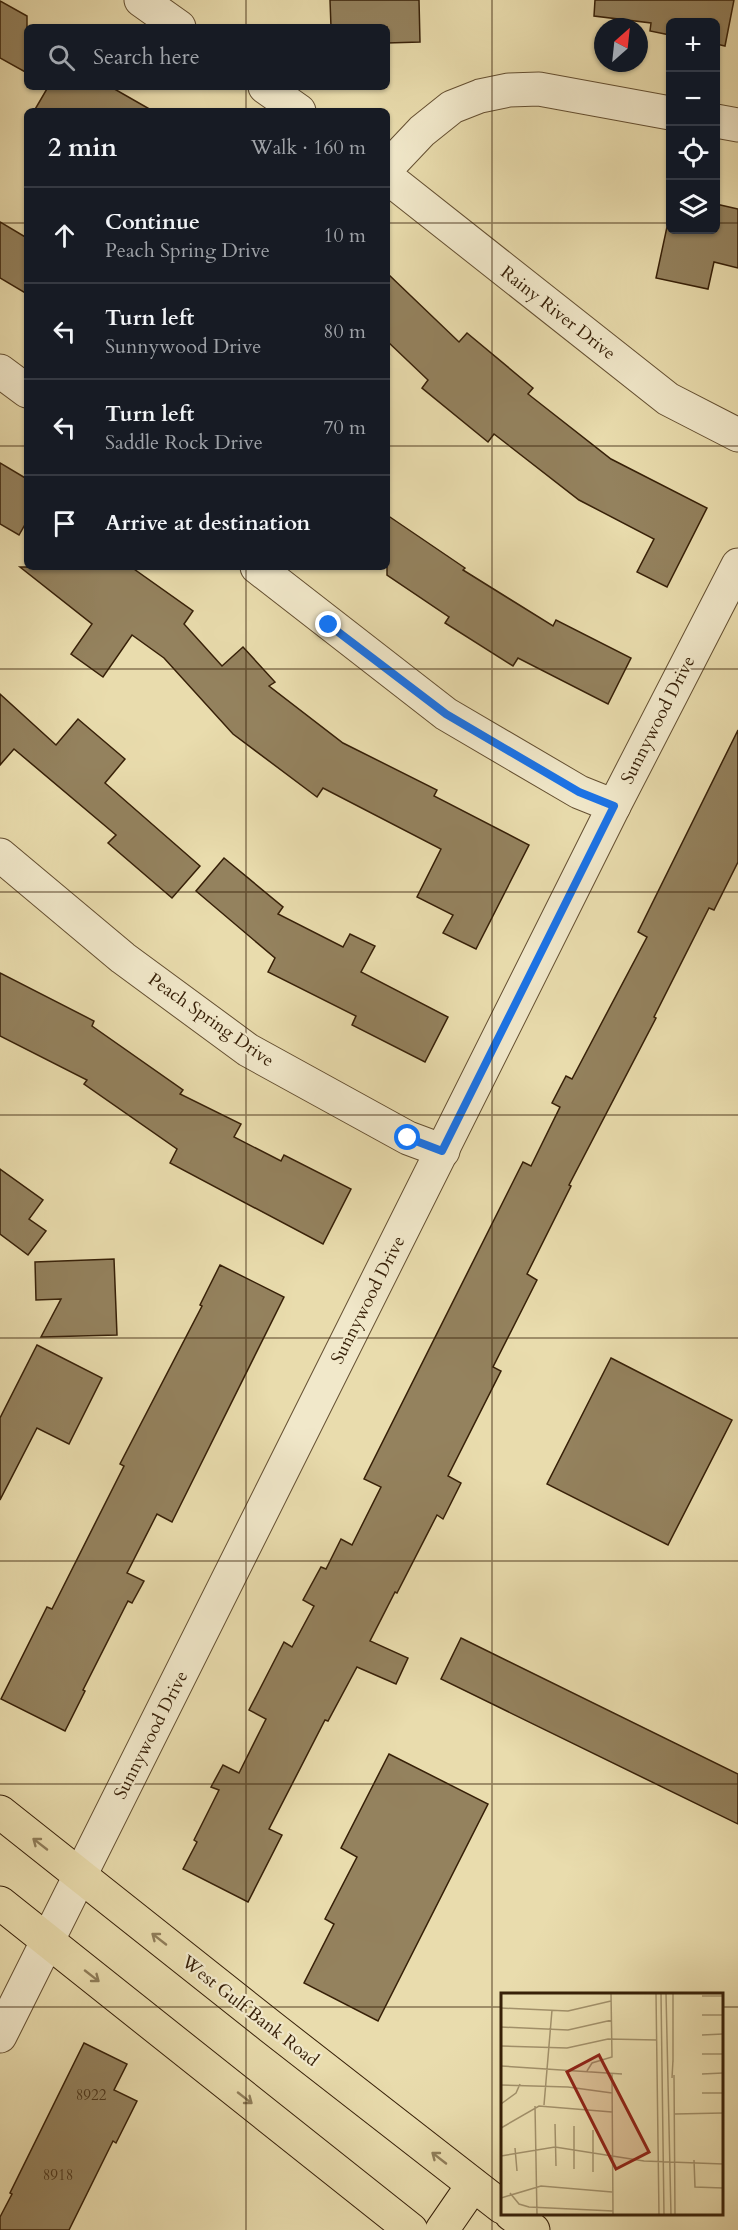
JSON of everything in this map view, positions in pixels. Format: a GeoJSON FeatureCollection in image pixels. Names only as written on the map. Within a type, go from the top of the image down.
{"type":"FeatureCollection","features":[{"type":"Feature","properties":{"kind":"main road","name":"West Gulf Bank Road"},"geometry":{"type":"LineString","coordinates":[[0,1812],[501,2206]]}},
{"type":"Feature","properties":{"kind":"main road"},"geometry":{"type":"LineString","coordinates":[[0,1903],[411,2230]]}},
{"type":"Feature","properties":{"kind":"main road"},"geometry":{"type":"LineString","coordinates":[[442,2230],[473,2184]]}},
{"type":"Feature","properties":{"kind":"main road"},"geometry":{"type":"LineString","coordinates":[[512,2215],[533,2230]]}},
{"type":"Feature","properties":{"kind":"street"},"geometry":{"type":"LineString","coordinates":[[141,0],[176,24]]}},
{"type":"Feature","properties":{"kind":"street"},"geometry":{"type":"LineString","coordinates":[[390,165],[422,131],[452,107],[480,96],[509,90],[539,89],[666,112]]}},
{"type":"Feature","properties":{"kind":"street"},"geometry":{"type":"LineString","coordinates":[[270,90],[295,108]]}},
{"type":"Feature","properties":{"kind":"street"},"geometry":{"type":"LineString","coordinates":[[720,122],[738,125]]}},
{"type":"Feature","properties":{"kind":"street","name":"Rainy River Drive"},"geometry":{"type":"LineString","coordinates":[[390,179],[668,399],[738,435]]}},
{"type":"Feature","properties":{"kind":"street"},"geometry":{"type":"LineString","coordinates":[[0,371],[24,389]]}},
{"type":"Feature","properties":{"kind":"street","name":"Sunnywood Drive"},"geometry":{"type":"LineString","coordinates":[[0,2036],[614,806],[738,565]]}},
{"type":"Feature","properties":{"kind":"street"},"geometry":{"type":"LineString","coordinates":[[261,570],[446,714],[579,792],[614,806]]}},
{"type":"Feature","properties":{"kind":"street","name":"Peach Spring Drive"},"geometry":{"type":"LineString","coordinates":[[0,855],[123,958],[248,1050],[408,1138],[442,1151]]}},
{"type":"Feature","properties":{"kind":"building"},"geometry":{"type":"Polygon","coordinates":[[[330,0],[419,0],[420,42],[390,43],[390,24],[331,24],[330,0]]]}},
{"type":"Feature","properties":{"kind":"building"},"geometry":{"type":"Polygon","coordinates":[[[595,0],[734,0],[725,46],[720,45],[720,18],[666,18],[666,34],[650,31],[651,23],[648,23],[648,18],[594,16],[595,0]]]}},
{"type":"Feature","properties":{"kind":"building"},"geometry":{"type":"Polygon","coordinates":[[[0,1],[27,16],[27,24],[24,24],[24,71],[0,58],[0,1]]]}},
{"type":"Feature","properties":{"kind":"building"},"geometry":{"type":"Polygon","coordinates":[[[46,90],[116,90],[148,108],[36,108],[46,90]]]}},
{"type":"Feature","properties":{"kind":"building"},"geometry":{"type":"Polygon","coordinates":[[[720,205],[738,209],[738,268],[714,262],[708,289],[656,278],[666,232],[666,234],[720,234],[720,205]]]}},
{"type":"Feature","properties":{"kind":"building"},"geometry":{"type":"Polygon","coordinates":[[[0,222],[24,236],[24,292],[0,278],[0,222]]]}},
{"type":"Feature","properties":{"kind":"building"},"geometry":{"type":"Polygon","coordinates":[[[390,276],[459,342],[467,333],[533,388],[528,394],[611,459],[707,508],[667,587],[637,572],[654,539],[579,500],[494,434],[488,442],[422,388],[428,380],[390,344],[390,276]]]}},
{"type":"Feature","properties":{"kind":"building"},"geometry":{"type":"Polygon","coordinates":[[[0,463],[24,477],[24,526],[19,535],[0,524],[0,463]]]}},
{"type":"Feature","properties":{"kind":"building"},"geometry":{"type":"Polygon","coordinates":[[[390,517],[465,568],[463,570],[553,626],[556,620],[631,658],[608,704],[518,658],[513,666],[445,623],[449,617],[387,575],[387,570],[390,570],[390,517]]]}},
{"type":"Feature","properties":{"kind":"building"},"geometry":{"type":"Polygon","coordinates":[[[20,567],[24,567],[24,570],[135,570],[193,611],[184,624],[222,666],[243,647],[275,682],[269,686],[343,743],[437,790],[434,796],[529,845],[476,949],[443,933],[453,915],[417,897],[441,849],[323,788],[317,797],[233,734],[164,658],[132,635],[103,677],[71,654],[92,624],[20,567]]]}},
{"type":"Feature","properties":{"kind":"building"},"geometry":{"type":"Polygon","coordinates":[[[0,694],[56,745],[78,719],[125,759],[105,783],[200,866],[172,898],[108,843],[116,835],[14,749],[0,765],[0,694]]]}},
{"type":"Feature","properties":{"kind":"building"},"geometry":{"type":"Polygon","coordinates":[[[738,730],[738,862],[714,910],[709,908],[654,1017],[656,1018],[569,1185],[571,1186],[527,1274],[537,1280],[493,1367],[501,1371],[448,1476],[461,1483],[443,1519],[437,1515],[370,1641],[408,1658],[396,1684],[357,1667],[328,1721],[325,1720],[269,1829],[282,1835],[248,1902],[183,1869],[197,1842],[194,1840],[219,1790],[211,1787],[223,1765],[239,1773],[266,1719],[249,1710],[284,1642],[292,1647],[314,1606],[303,1600],[321,1567],[326,1569],[341,1539],[352,1545],[381,1487],[364,1479],[523,1162],[531,1166],[560,1107],[552,1103],[566,1076],[572,1079],[647,937],[638,932],[738,730]]]}},
{"type":"Feature","properties":{"kind":"building"},"geometry":{"type":"Polygon","coordinates":[[[224,858],[283,907],[278,914],[343,947],[350,934],[375,946],[361,972],[448,1017],[425,1062],[352,1025],[356,1016],[268,972],[275,958],[196,891],[224,858]]]}},
{"type":"Feature","properties":{"kind":"building"},"geometry":{"type":"Polygon","coordinates":[[[0,973],[94,1021],[92,1026],[183,1090],[180,1094],[241,1124],[234,1137],[281,1161],[284,1155],[351,1189],[323,1244],[170,1163],[177,1149],[84,1084],[87,1080],[0,1036],[0,973]]]}},
{"type":"Feature","properties":{"kind":"building"},"geometry":{"type":"Polygon","coordinates":[[[0,1169],[43,1200],[29,1219],[46,1231],[28,1255],[0,1234],[0,1169]]]}},
{"type":"Feature","properties":{"kind":"building"},"geometry":{"type":"Polygon","coordinates":[[[114,1259],[117,1335],[41,1337],[61,1299],[36,1300],[35,1262],[114,1259]]]}},
{"type":"Feature","properties":{"kind":"building"},"geometry":{"type":"Polygon","coordinates":[[[220,1265],[284,1297],[172,1522],[157,1514],[127,1573],[144,1581],[132,1603],[128,1601],[65,1731],[1,1699],[47,1607],[52,1609],[124,1466],[120,1464],[202,1306],[200,1305],[220,1265]]]}},
{"type":"Feature","properties":{"kind":"building"},"geometry":{"type":"Polygon","coordinates":[[[37,1345],[102,1378],[69,1444],[37,1428],[0,1500],[0,1418],[37,1345]]]}},
{"type":"Feature","properties":{"kind":"building"},"geometry":{"type":"Polygon","coordinates":[[[611,1358],[732,1420],[668,1545],[547,1484],[611,1358]]]}},
{"type":"Feature","properties":{"kind":"building"},"geometry":{"type":"Polygon","coordinates":[[[461,1638],[738,1774],[738,1824],[441,1679],[461,1638]]]}},
{"type":"Feature","properties":{"kind":"building"},"geometry":{"type":"Polygon","coordinates":[[[389,1754],[488,1804],[378,2021],[304,1983],[334,1924],[325,1919],[357,1857],[341,1848],[389,1754]]]}},
{"type":"Feature","properties":{"kind":"building"},"geometry":{"type":"Polygon","coordinates":[[[84,2043],[127,2064],[114,2090],[137,2101],[116,2143],[113,2141],[69,2230],[0,2230],[0,2217],[12,2194],[10,2193],[84,2043]]]}},
{"type":"Feature","properties":{"kind":"route"},"geometry":{"type":"LineString","coordinates":[[329,625],[446,714],[579,792],[614,806],[442,1151],[408,1138]]}}]}
